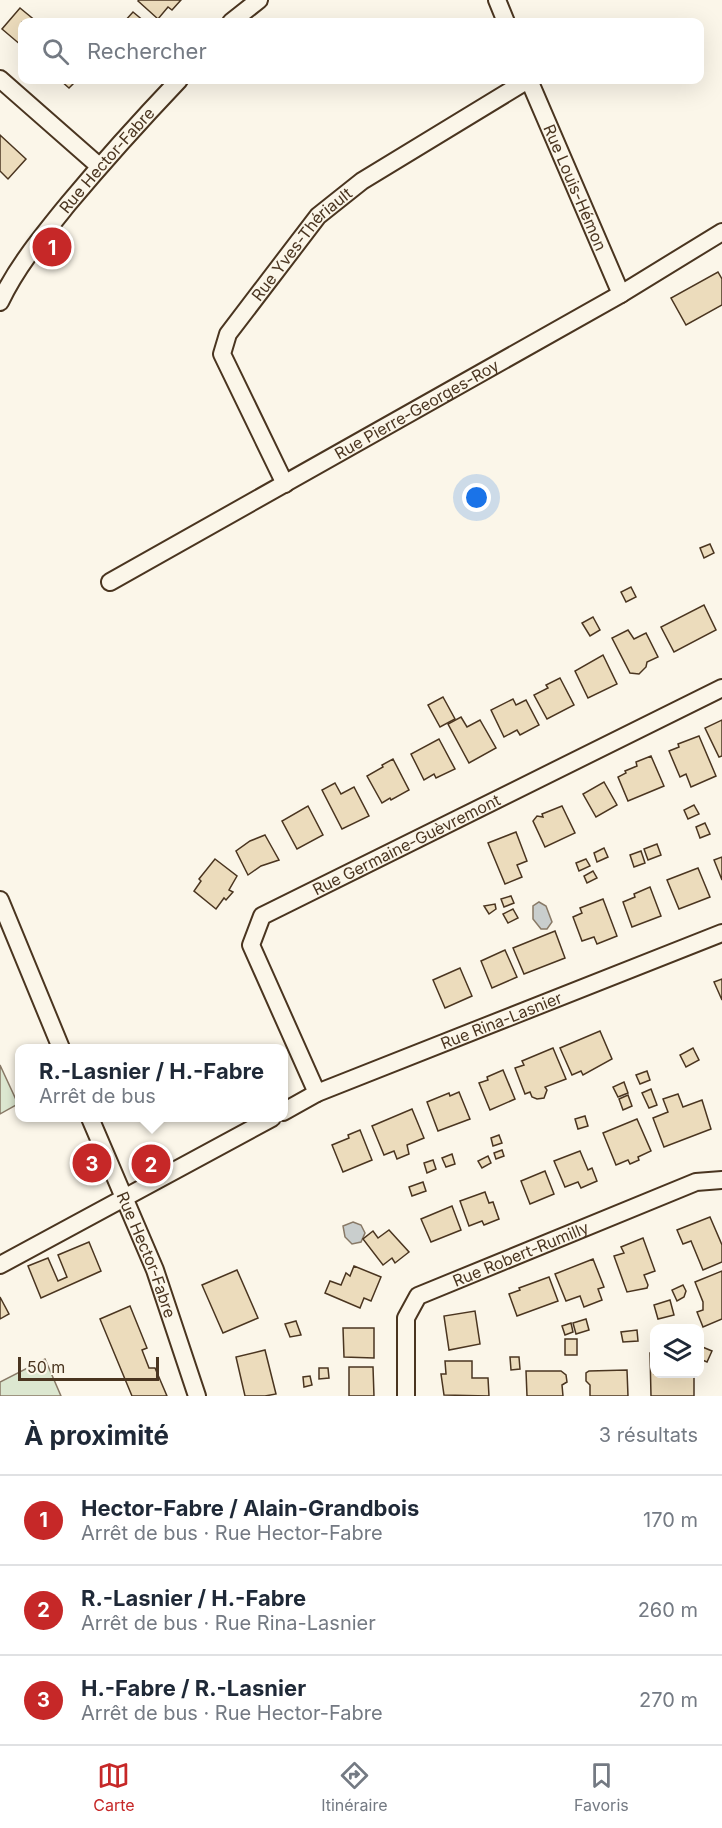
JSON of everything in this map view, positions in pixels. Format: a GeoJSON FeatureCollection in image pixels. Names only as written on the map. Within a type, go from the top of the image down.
{"type":"FeatureCollection","features":[{"type":"Feature","properties":{"kind":"street"},"geometry":{"type":"LineString","coordinates":[[236,18],[259,0]]}},
{"type":"Feature","properties":{"kind":"street"},"geometry":{"type":"LineString","coordinates":[[497,0],[504,18]]}},
{"type":"Feature","properties":{"kind":"street"},"geometry":{"type":"LineString","coordinates":[[0,79],[99,166]]}},
{"type":"Feature","properties":{"kind":"street","name":"Rue Hector-Fabre"},"geometry":{"type":"LineString","coordinates":[[0,302],[9,282],[41,237],[99,166],[175,84]]}},
{"type":"Feature","properties":{"kind":"street","name":"Rue Yves-Thériault"},"geometry":{"type":"LineString","coordinates":[[285,484],[222,354],[228,334],[318,216],[362,181],[521,84]]}},
{"type":"Feature","properties":{"kind":"street","name":"Rue Louis-Hémon"},"geometry":{"type":"LineString","coordinates":[[530,84],[621,294]]}},
{"type":"Feature","properties":{"kind":"street","name":"Rue Pierre-Georges-Roy"},"geometry":{"type":"LineString","coordinates":[[110,582],[621,294],[722,232]]}},
{"type":"Feature","properties":{"kind":"street","name":"Rue Germaine-Guèvremont"},"geometry":{"type":"LineString","coordinates":[[317,1093],[251,945],[262,916],[722,688]]}},
{"type":"Feature","properties":{"kind":"street"},"geometry":{"type":"LineString","coordinates":[[0,900],[59,1044]]}},
{"type":"Feature","properties":{"kind":"street","name":"Rue Rina-Lasnier"},"geometry":{"type":"LineString","coordinates":[[288,1109],[317,1093],[722,933]]}},
{"type":"Feature","properties":{"kind":"street","name":"Rue Hector-Fabre"},"geometry":{"type":"LineString","coordinates":[[92,1122],[155,1270],[196,1396]]}},
{"type":"Feature","properties":{"kind":"street"},"geometry":{"type":"LineString","coordinates":[[0,1265],[265,1122]]}},
{"type":"Feature","properties":{"kind":"street","name":"Rue Robert-Rumilly"},"geometry":{"type":"LineString","coordinates":[[406,1396],[406,1318],[418,1296],[696,1182],[722,1180]]}},
{"type":"Feature","properties":{"kind":"green space"},"geometry":{"type":"Polygon","coordinates":[[[0,1065],[15,1098],[15,1106],[0,1114],[0,1065]]]}},
{"type":"Feature","properties":{"kind":"green space"},"geometry":{"type":"Polygon","coordinates":[[[45,1359],[61,1396],[0,1396],[0,1382],[45,1359]]]}},
{"type":"Feature","properties":{"kind":"shaded area"},"geometry":{"type":"Polygon","coordinates":[[[539,902],[546,906],[552,922],[547,929],[541,929],[533,919],[533,906],[539,902]]]}},
{"type":"Feature","properties":{"kind":"shaded area"},"geometry":{"type":"Polygon","coordinates":[[[353,1222],[361,1225],[365,1233],[361,1242],[352,1244],[345,1237],[343,1226],[353,1222]]]}},
{"type":"Feature","properties":{"kind":"building"},"geometry":{"type":"Polygon","coordinates":[[[181,0],[172,10],[168,7],[159,18],[138,1],[181,0]]]}},
{"type":"Feature","properties":{"kind":"building"},"geometry":{"type":"Polygon","coordinates":[[[20,8],[32,18],[18,18],[18,43],[2,29],[20,8]]]}},
{"type":"Feature","properties":{"kind":"building"},"geometry":{"type":"Polygon","coordinates":[[[133,12],[140,18],[128,18],[133,12]]]}},
{"type":"Feature","properties":{"kind":"building"},"geometry":{"type":"Polygon","coordinates":[[[0,135],[26,159],[8,179],[0,171],[0,135]]]}},
{"type":"Feature","properties":{"kind":"building"},"geometry":{"type":"Polygon","coordinates":[[[718,272],[722,279],[722,305],[686,325],[671,298],[718,272]]]}},
{"type":"Feature","properties":{"kind":"building"},"geometry":{"type":"Polygon","coordinates":[[[710,544],[714,553],[704,558],[700,548],[710,544]]]}},
{"type":"Feature","properties":{"kind":"building"},"geometry":{"type":"Polygon","coordinates":[[[631,587],[636,597],[626,602],[621,592],[631,587]]]}},
{"type":"Feature","properties":{"kind":"building"},"geometry":{"type":"Polygon","coordinates":[[[704,605],[716,630],[674,652],[661,627],[704,605]]]}},
{"type":"Feature","properties":{"kind":"building"},"geometry":{"type":"Polygon","coordinates":[[[593,617],[600,630],[590,636],[582,623],[593,617]]]}},
{"type":"Feature","properties":{"kind":"building"},"geometry":{"type":"Polygon","coordinates":[[[628,630],[634,639],[646,633],[658,657],[647,662],[646,667],[639,674],[630,673],[612,638],[628,630]]]}},
{"type":"Feature","properties":{"kind":"building"},"geometry":{"type":"Polygon","coordinates":[[[603,655],[617,684],[588,698],[575,671],[603,655]]]}},
{"type":"Feature","properties":{"kind":"building"},"geometry":{"type":"Polygon","coordinates":[[[560,678],[574,705],[547,719],[534,695],[548,688],[546,685],[560,678]]]}},
{"type":"Feature","properties":{"kind":"building"},"geometry":{"type":"Polygon","coordinates":[[[443,697],[455,719],[440,727],[428,705],[443,697]]]}},
{"type":"Feature","properties":{"kind":"building"},"geometry":{"type":"Polygon","coordinates":[[[513,699],[516,705],[526,700],[539,725],[520,735],[517,730],[504,737],[491,710],[513,699]]]}},
{"type":"Feature","properties":{"kind":"building"},"geometry":{"type":"Polygon","coordinates":[[[461,717],[467,727],[480,720],[496,748],[469,763],[448,724],[461,717]]]}},
{"type":"Feature","properties":{"kind":"building"},"geometry":{"type":"Polygon","coordinates":[[[722,720],[722,756],[719,757],[705,728],[722,720]]]}},
{"type":"Feature","properties":{"kind":"building"},"geometry":{"type":"Polygon","coordinates":[[[699,736],[716,776],[691,787],[686,774],[680,777],[669,751],[679,747],[678,744],[699,736]]]}},
{"type":"Feature","properties":{"kind":"building"},"geometry":{"type":"Polygon","coordinates":[[[439,739],[455,769],[436,778],[434,774],[424,780],[411,754],[439,739]]]}},
{"type":"Feature","properties":{"kind":"building"},"geometry":{"type":"Polygon","coordinates":[[[651,756],[664,786],[628,801],[618,777],[637,766],[636,762],[651,756]]]}},
{"type":"Feature","properties":{"kind":"building"},"geometry":{"type":"Polygon","coordinates":[[[393,759],[409,790],[382,803],[367,776],[393,759]]]}},
{"type":"Feature","properties":{"kind":"building"},"geometry":{"type":"Polygon","coordinates":[[[604,782],[617,805],[596,817],[583,794],[604,782]]]}},
{"type":"Feature","properties":{"kind":"building"},"geometry":{"type":"Polygon","coordinates":[[[335,783],[341,794],[354,787],[369,816],[342,829],[322,790],[335,783]]]}},
{"type":"Feature","properties":{"kind":"building"},"geometry":{"type":"Polygon","coordinates":[[[694,805],[699,814],[688,819],[684,810],[694,805]]]}},
{"type":"Feature","properties":{"kind":"building"},"geometry":{"type":"Polygon","coordinates":[[[308,806],[323,835],[297,849],[282,821],[308,806]]]}},
{"type":"Feature","properties":{"kind":"building"},"geometry":{"type":"Polygon","coordinates":[[[562,806],[575,833],[545,847],[533,821],[537,816],[543,817],[542,814],[562,806]]]}},
{"type":"Feature","properties":{"kind":"building"},"geometry":{"type":"Polygon","coordinates":[[[705,823],[710,834],[700,838],[696,827],[705,823]]]}},
{"type":"Feature","properties":{"kind":"building"},"geometry":{"type":"Polygon","coordinates":[[[516,832],[527,861],[517,865],[522,877],[505,884],[488,843],[516,832]]]}},
{"type":"Feature","properties":{"kind":"building"},"geometry":{"type":"Polygon","coordinates":[[[265,835],[279,860],[261,866],[248,875],[236,851],[250,841],[265,835]]]}},
{"type":"Feature","properties":{"kind":"building"},"geometry":{"type":"Polygon","coordinates":[[[657,844],[661,855],[648,860],[644,849],[657,844]]]}},
{"type":"Feature","properties":{"kind":"building"},"geometry":{"type":"Polygon","coordinates":[[[604,848],[608,857],[597,862],[594,853],[604,848]]]}},
{"type":"Feature","properties":{"kind":"building"},"geometry":{"type":"Polygon","coordinates":[[[641,851],[645,863],[634,867],[630,855],[641,851]]]}},
{"type":"Feature","properties":{"kind":"building"},"geometry":{"type":"Polygon","coordinates":[[[722,857],[722,880],[714,860],[722,857]]]}},
{"type":"Feature","properties":{"kind":"building"},"geometry":{"type":"Polygon","coordinates":[[[215,859],[237,876],[229,890],[233,892],[226,900],[224,898],[216,909],[194,891],[201,881],[199,879],[215,859]]]}},
{"type":"Feature","properties":{"kind":"building"},"geometry":{"type":"Polygon","coordinates":[[[586,859],[590,866],[579,871],[576,863],[586,859]]]}},
{"type":"Feature","properties":{"kind":"building"},"geometry":{"type":"Polygon","coordinates":[[[698,868],[710,897],[679,909],[667,880],[698,868]]]}},
{"type":"Feature","properties":{"kind":"building"},"geometry":{"type":"Polygon","coordinates":[[[593,871],[597,878],[587,883],[584,876],[593,871]]]}},
{"type":"Feature","properties":{"kind":"building"},"geometry":{"type":"Polygon","coordinates":[[[650,887],[661,916],[632,927],[623,902],[650,887]]]}},
{"type":"Feature","properties":{"kind":"building"},"geometry":{"type":"Polygon","coordinates":[[[511,896],[514,903],[504,907],[501,899],[511,896]]]}},
{"type":"Feature","properties":{"kind":"building"},"geometry":{"type":"Polygon","coordinates":[[[603,899],[617,936],[597,944],[594,937],[582,941],[573,917],[582,913],[580,908],[603,899]]]}},
{"type":"Feature","properties":{"kind":"building"},"geometry":{"type":"Polygon","coordinates":[[[495,904],[496,909],[489,914],[484,906],[495,904]]]}},
{"type":"Feature","properties":{"kind":"building"},"geometry":{"type":"Polygon","coordinates":[[[513,909],[518,918],[508,923],[503,914],[513,909]]]}},
{"type":"Feature","properties":{"kind":"building"},"geometry":{"type":"Polygon","coordinates":[[[555,931],[565,958],[524,974],[513,948],[555,931]]]}},
{"type":"Feature","properties":{"kind":"building"},"geometry":{"type":"Polygon","coordinates":[[[505,950],[517,977],[492,988],[481,961],[505,950]]]}},
{"type":"Feature","properties":{"kind":"building"},"geometry":{"type":"Polygon","coordinates":[[[460,968],[472,996],[445,1008],[433,980],[460,968]]]}},
{"type":"Feature","properties":{"kind":"building"},"geometry":{"type":"Polygon","coordinates":[[[722,979],[722,1000],[714,982],[722,979]]]}},
{"type":"Feature","properties":{"kind":"building"},"geometry":{"type":"Polygon","coordinates":[[[600,1031],[612,1059],[583,1075],[581,1071],[572,1075],[560,1048],[600,1031]]]}},
{"type":"Feature","properties":{"kind":"building"},"geometry":{"type":"Polygon","coordinates":[[[553,1048],[566,1079],[545,1087],[547,1090],[544,1098],[532,1097],[530,1092],[525,1094],[515,1068],[524,1065],[522,1061],[553,1048]]]}},
{"type":"Feature","properties":{"kind":"building"},"geometry":{"type":"Polygon","coordinates":[[[693,1048],[699,1060],[686,1067],[680,1055],[693,1048]]]}},
{"type":"Feature","properties":{"kind":"building"},"geometry":{"type":"Polygon","coordinates":[[[503,1070],[515,1099],[490,1110],[479,1083],[503,1070]]]}},
{"type":"Feature","properties":{"kind":"building"},"geometry":{"type":"Polygon","coordinates":[[[647,1071],[650,1080],[640,1084],[636,1075],[647,1071]]]}},
{"type":"Feature","properties":{"kind":"building"},"geometry":{"type":"Polygon","coordinates":[[[624,1082],[628,1093],[618,1097],[613,1087],[624,1082]]]}},
{"type":"Feature","properties":{"kind":"building"},"geometry":{"type":"Polygon","coordinates":[[[651,1089],[657,1105],[649,1108],[642,1093],[651,1089]]]}},
{"type":"Feature","properties":{"kind":"building"},"geometry":{"type":"Polygon","coordinates":[[[459,1092],[470,1119],[438,1131],[427,1102],[449,1093],[450,1096],[459,1092]]]}},
{"type":"Feature","properties":{"kind":"building"},"geometry":{"type":"Polygon","coordinates":[[[678,1094],[683,1107],[702,1100],[711,1129],[664,1147],[653,1118],[668,1112],[663,1099],[678,1094]]]}},
{"type":"Feature","properties":{"kind":"building"},"geometry":{"type":"Polygon","coordinates":[[[628,1095],[632,1106],[623,1110],[619,1099],[628,1095]]]}},
{"type":"Feature","properties":{"kind":"building"},"geometry":{"type":"Polygon","coordinates":[[[412,1109],[424,1138],[407,1145],[409,1154],[397,1159],[394,1151],[384,1155],[372,1126],[412,1109]]]}},
{"type":"Feature","properties":{"kind":"building"},"geometry":{"type":"Polygon","coordinates":[[[585,1116],[588,1126],[578,1129],[575,1119],[585,1116]]]}},
{"type":"Feature","properties":{"kind":"building"},"geometry":{"type":"Polygon","coordinates":[[[637,1119],[651,1151],[630,1164],[628,1160],[616,1165],[603,1133],[637,1119]]]}},
{"type":"Feature","properties":{"kind":"building"},"geometry":{"type":"Polygon","coordinates":[[[360,1130],[372,1160],[343,1172],[332,1145],[349,1138],[348,1135],[360,1130]]]}},
{"type":"Feature","properties":{"kind":"building"},"geometry":{"type":"Polygon","coordinates":[[[499,1135],[502,1143],[493,1146],[491,1138],[499,1135]]]}},
{"type":"Feature","properties":{"kind":"building"},"geometry":{"type":"Polygon","coordinates":[[[502,1150],[504,1156],[496,1159],[494,1153],[502,1150]]]}},
{"type":"Feature","properties":{"kind":"building"},"geometry":{"type":"Polygon","coordinates":[[[580,1151],[588,1170],[592,1168],[597,1181],[581,1188],[578,1182],[565,1187],[554,1161],[580,1151]]]}},
{"type":"Feature","properties":{"kind":"building"},"geometry":{"type":"Polygon","coordinates":[[[452,1154],[455,1164],[446,1167],[442,1158],[452,1154]]]}},
{"type":"Feature","properties":{"kind":"building"},"geometry":{"type":"Polygon","coordinates":[[[488,1156],[491,1163],[482,1168],[478,1161],[488,1156]]]}},
{"type":"Feature","properties":{"kind":"building"},"geometry":{"type":"Polygon","coordinates":[[[433,1160],[436,1169],[427,1173],[424,1163],[433,1160]]]}},
{"type":"Feature","properties":{"kind":"building"},"geometry":{"type":"Polygon","coordinates":[[[545,1171],[554,1194],[530,1204],[521,1181],[545,1171]]]}},
{"type":"Feature","properties":{"kind":"building"},"geometry":{"type":"Polygon","coordinates":[[[423,1182],[426,1191],[412,1196],[409,1187],[423,1182]]]}},
{"type":"Feature","properties":{"kind":"building"},"geometry":{"type":"Polygon","coordinates":[[[485,1192],[489,1203],[493,1202],[499,1219],[484,1225],[482,1221],[469,1226],[460,1201],[485,1192]]]}},
{"type":"Feature","properties":{"kind":"building"},"geometry":{"type":"Polygon","coordinates":[[[452,1206],[461,1230],[431,1242],[421,1219],[452,1206]]]}},
{"type":"Feature","properties":{"kind":"building"},"geometry":{"type":"Polygon","coordinates":[[[710,1217],[722,1245],[722,1262],[703,1270],[691,1241],[683,1244],[677,1230],[710,1217]]]}},
{"type":"Feature","properties":{"kind":"building"},"geometry":{"type":"Polygon","coordinates":[[[389,1230],[409,1252],[395,1263],[392,1258],[383,1265],[363,1239],[373,1231],[378,1238],[389,1230]]]}},
{"type":"Feature","properties":{"kind":"building"},"geometry":{"type":"Polygon","coordinates":[[[643,1238],[655,1271],[644,1275],[647,1288],[627,1292],[614,1256],[624,1253],[621,1247],[643,1238]]]}},
{"type":"Feature","properties":{"kind":"building"},"geometry":{"type":"Polygon","coordinates":[[[89,1242],[101,1271],[41,1298],[28,1266],[48,1258],[58,1281],[67,1277],[58,1255],[89,1242]]]}},
{"type":"Feature","properties":{"kind":"building"},"geometry":{"type":"Polygon","coordinates":[[[593,1259],[604,1287],[598,1289],[602,1300],[584,1307],[580,1296],[566,1301],[555,1274],[593,1259]]]}},
{"type":"Feature","properties":{"kind":"building"},"geometry":{"type":"Polygon","coordinates":[[[354,1266],[381,1277],[371,1301],[364,1298],[360,1308],[325,1293],[330,1281],[341,1285],[346,1273],[350,1276],[354,1266]]]}},
{"type":"Feature","properties":{"kind":"building"},"geometry":{"type":"Polygon","coordinates":[[[237,1270],[258,1318],[223,1333],[202,1285],[237,1270]]]}},
{"type":"Feature","properties":{"kind":"building"},"geometry":{"type":"Polygon","coordinates":[[[722,1271],[722,1319],[704,1327],[702,1324],[697,1312],[703,1310],[703,1302],[695,1282],[722,1271]]]}},
{"type":"Feature","properties":{"kind":"building"},"geometry":{"type":"Polygon","coordinates":[[[549,1277],[558,1301],[517,1316],[509,1294],[549,1277]]]}},
{"type":"Feature","properties":{"kind":"building"},"geometry":{"type":"Polygon","coordinates":[[[683,1285],[686,1291],[684,1297],[677,1301],[672,1290],[683,1285]]]}},
{"type":"Feature","properties":{"kind":"building"},"geometry":{"type":"Polygon","coordinates":[[[0,1297],[9,1314],[0,1319],[0,1297]]]}},
{"type":"Feature","properties":{"kind":"building"},"geometry":{"type":"Polygon","coordinates":[[[670,1300],[674,1315],[658,1319],[654,1305],[670,1300]]]}},
{"type":"Feature","properties":{"kind":"building"},"geometry":{"type":"Polygon","coordinates":[[[130,1306],[147,1348],[142,1350],[149,1368],[155,1368],[167,1396],[132,1396],[100,1319],[130,1306]]]}},
{"type":"Feature","properties":{"kind":"building"},"geometry":{"type":"Polygon","coordinates":[[[475,1311],[480,1344],[449,1350],[444,1316],[475,1311]]]}},
{"type":"Feature","properties":{"kind":"building"},"geometry":{"type":"Polygon","coordinates":[[[586,1319],[589,1330],[576,1334],[573,1323],[586,1319]]]}},
{"type":"Feature","properties":{"kind":"building"},"geometry":{"type":"Polygon","coordinates":[[[296,1321],[301,1335],[290,1337],[285,1324],[296,1321]]]}},
{"type":"Feature","properties":{"kind":"building"},"geometry":{"type":"Polygon","coordinates":[[[571,1323],[573,1332],[565,1335],[562,1326],[571,1323]]]}},
{"type":"Feature","properties":{"kind":"building"},"geometry":{"type":"Polygon","coordinates":[[[343,1328],[374,1328],[374,1358],[344,1357],[343,1328]]]}},
{"type":"Feature","properties":{"kind":"building"},"geometry":{"type":"Polygon","coordinates":[[[637,1330],[638,1341],[623,1342],[621,1332],[637,1330]]]}},
{"type":"Feature","properties":{"kind":"building"},"geometry":{"type":"Polygon","coordinates":[[[565,1339],[577,1339],[577,1355],[565,1355],[565,1339]]]}},
{"type":"Feature","properties":{"kind":"building"},"geometry":{"type":"Polygon","coordinates":[[[704,1348],[712,1351],[707,1362],[704,1361],[704,1348]]]}},
{"type":"Feature","properties":{"kind":"building"},"geometry":{"type":"Polygon","coordinates":[[[265,1350],[276,1394],[245,1396],[236,1357],[265,1350]]]}},
{"type":"Feature","properties":{"kind":"building"},"geometry":{"type":"Polygon","coordinates":[[[510,1357],[519,1357],[520,1369],[511,1370],[510,1357]]]}},
{"type":"Feature","properties":{"kind":"building"},"geometry":{"type":"Polygon","coordinates":[[[445,1361],[472,1361],[472,1378],[488,1378],[489,1396],[444,1395],[441,1374],[446,1374],[445,1361]]]}},
{"type":"Feature","properties":{"kind":"building"},"geometry":{"type":"Polygon","coordinates":[[[349,1367],[373,1367],[374,1396],[349,1396],[349,1367]]]}},
{"type":"Feature","properties":{"kind":"building"},"geometry":{"type":"Polygon","coordinates":[[[319,1368],[328,1368],[329,1378],[319,1379],[319,1368]]]}},
{"type":"Feature","properties":{"kind":"building"},"geometry":{"type":"Polygon","coordinates":[[[627,1370],[628,1396],[590,1396],[590,1385],[586,1381],[586,1373],[627,1370]]]}},
{"type":"Feature","properties":{"kind":"building"},"geometry":{"type":"Polygon","coordinates":[[[526,1371],[561,1371],[566,1375],[567,1382],[562,1385],[563,1396],[527,1396],[526,1371]]]}},
{"type":"Feature","properties":{"kind":"building"},"geometry":{"type":"Polygon","coordinates":[[[310,1376],[312,1385],[304,1387],[303,1377],[310,1376]]]}},
{"type":"Feature","properties":{"kind":"building"},"geometry":{"type":"Polygon","coordinates":[[[651,1378],[694,1378],[694,1396],[651,1396],[651,1378]]]}},
{"type":"Feature","properties":{"kind":"place","name":"Hector-Fabre / Alain-Grandbois"},"geometry":{"type":"Point","coordinates":[52,247]}},
{"type":"Feature","properties":{"kind":"place","name":"H.-Fabre / R.-Lasnier"},"geometry":{"type":"Point","coordinates":[92,1163]}},
{"type":"Feature","properties":{"kind":"place","name":"R.-Lasnier / H.-Fabre"},"geometry":{"type":"Point","coordinates":[151,1164]}}]}
